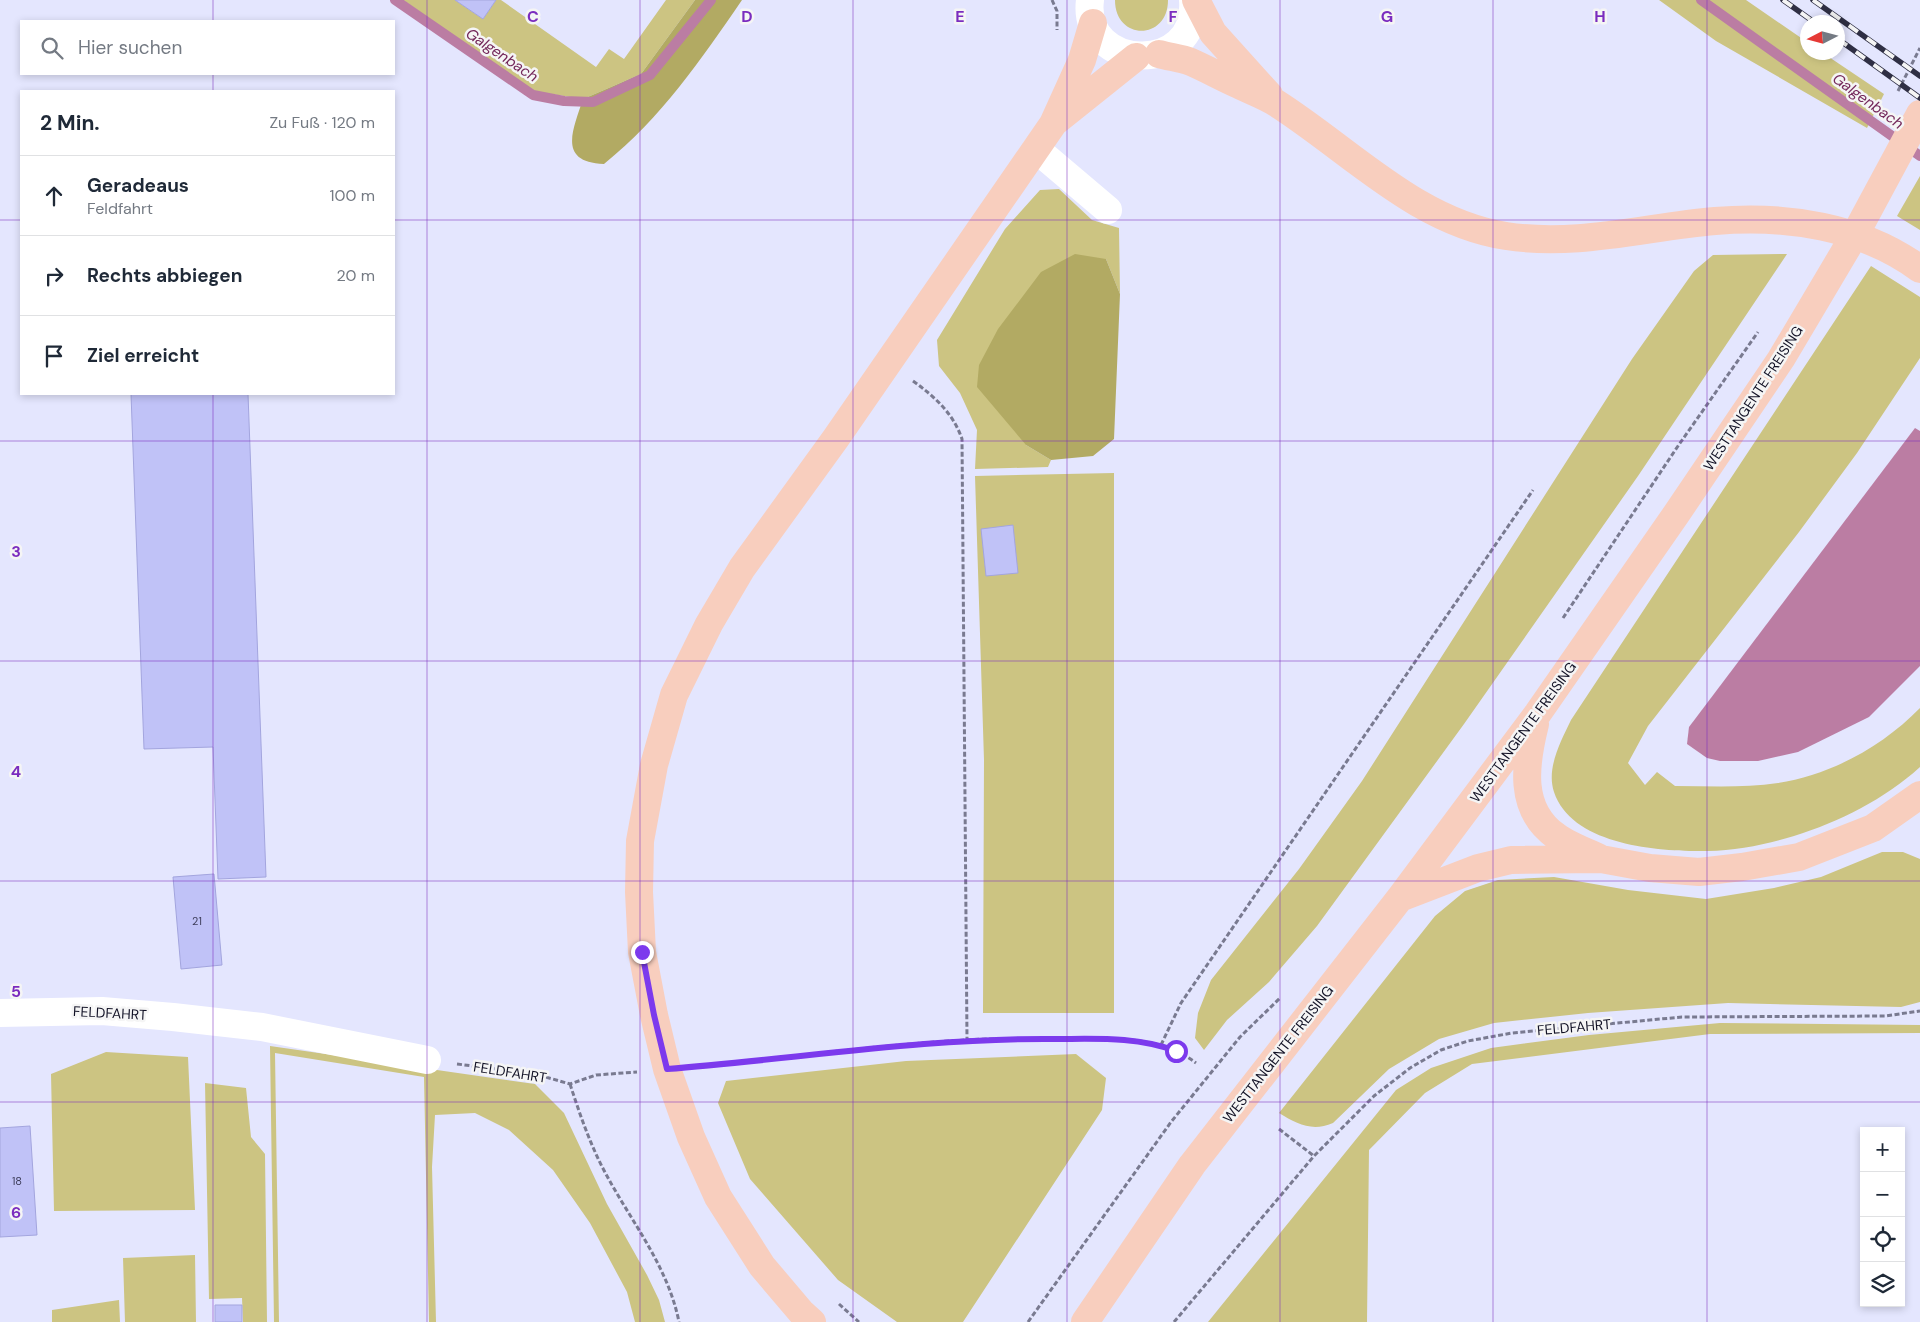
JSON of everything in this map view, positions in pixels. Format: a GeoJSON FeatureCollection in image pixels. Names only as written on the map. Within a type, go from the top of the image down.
{"type":"FeatureCollection","features":[{"type":"Feature","properties":{"kind":"main road"},"geometry":{"type":"LineString","coordinates":[[1195,0],[1213,33],[1275,102]]}},
{"type":"Feature","properties":{"kind":"main road"},"geometry":{"type":"LineString","coordinates":[[812,1322],[801,1312],[762,1266],[718,1197],[691,1137],[667,1069],[642,952],[639,892],[640,841],[654,765],[674,695],[709,624],[742,568],[888,363],[1053,124],[1082,60],[1090,6]]}},
{"type":"Feature","properties":{"kind":"main road"},"geometry":{"type":"LineString","coordinates":[[1053,124],[1147,56],[1189,61],[1275,102],[1383,180],[1446,217],[1475,228],[1512,237],[1560,239],[1594,238],[1714,221],[1742,220],[1808,223],[1845,233],[1883,248],[1920,269]]}},
{"type":"Feature","properties":{"kind":"main road","name":"WESTTANGENTE FREISING"},"geometry":{"type":"LineString","coordinates":[[1085,1322],[1192,1166],[1400,898],[1538,713],[1781,359],[1857,231],[1920,114]]}},
{"type":"Feature","properties":{"kind":"main road"},"geometry":{"type":"LineString","coordinates":[[1538,713],[1527,757],[1528,796],[1534,811],[1542,823],[1557,837],[1601,859]]}},
{"type":"Feature","properties":{"kind":"main road"},"geometry":{"type":"LineString","coordinates":[[1400,898],[1478,868],[1510,860],[1601,859],[1650,868],[1699,872],[1799,857],[1873,828],[1919,800]]}},
{"type":"Feature","properties":{"kind":"street"},"geometry":{"type":"LineString","coordinates":[[1090,6],[1099,35],[1109,46],[1121,53],[1147,56],[1172,47],[1183,37],[1191,24],[1195,0]]}},
{"type":"Feature","properties":{"kind":"street"},"geometry":{"type":"LineString","coordinates":[[1036,149],[1108,210]]}},
{"type":"Feature","properties":{"kind":"street","name":"FELDFAHRT"},"geometry":{"type":"LineString","coordinates":[[0,1013],[102,1011],[173,1017],[262,1027],[427,1060]]}},
{"type":"Feature","properties":{"kind":"path"},"geometry":{"type":"LineString","coordinates":[[1558,627],[1678,446],[1751,344]]}},
{"type":"Feature","properties":{"kind":"path"},"geometry":{"type":"LineString","coordinates":[[888,363],[934,396],[956,421],[962,439],[967,1040]]}},
{"type":"Feature","properties":{"kind":"path"},"geometry":{"type":"LineString","coordinates":[[1161,1045],[1181,1003],[1533,490]]}},
{"type":"Feature","properties":{"kind":"path"},"geometry":{"type":"LineString","coordinates":[[1028,1322],[1171,1122],[1240,1037],[1282,996]]}},
{"type":"Feature","properties":{"kind":"path","name":"FELDFAHRT"},"geometry":{"type":"LineString","coordinates":[[1174,1322],[1314,1156],[1374,1096],[1410,1068],[1441,1050],[1468,1041],[1512,1032],[1682,1017],[1885,1016],[1920,1011]]}},
{"type":"Feature","properties":{"kind":"path"},"geometry":{"type":"LineString","coordinates":[[679,1322],[675,1305],[656,1259],[606,1175],[578,1110],[570,1084],[596,1076],[967,1040],[1119,1038],[1161,1045],[1176,1051],[1196,1063]]}},
{"type":"Feature","properties":{"kind":"path","name":"FELDFAHRT"},"geometry":{"type":"LineString","coordinates":[[427,1060],[535,1074],[570,1084]]}},
{"type":"Feature","properties":{"kind":"path"},"geometry":{"type":"LineString","coordinates":[[698,1066],[701,1074]]}},
{"type":"Feature","properties":{"kind":"path"},"geometry":{"type":"LineString","coordinates":[[1279,1129],[1314,1156]]}},
{"type":"Feature","properties":{"kind":"path"},"geometry":{"type":"LineString","coordinates":[[838,1304],[859,1322]]}},
{"type":"Feature","properties":{"kind":"shaded area"},"geometry":{"type":"Polygon","coordinates":[[[403,0],[455,0],[483,19],[496,0],[501,0],[596,67],[609,49],[624,59],[666,0],[695,0],[641,74],[583,99],[532,91],[403,0]]]}},
{"type":"Feature","properties":{"kind":"shaded area"},"geometry":{"type":"Polygon","coordinates":[[[695,0],[742,0],[679,87],[662,108],[625,146],[604,164],[589,162],[579,157],[574,151],[572,142],[575,122],[583,99],[641,74],[695,0]]]}},
{"type":"Feature","properties":{"kind":"shaded area"},"geometry":{"type":"Polygon","coordinates":[[[1115,0],[1168,0],[1166,13],[1160,23],[1151,29],[1142,31],[1132,29],[1123,23],[1117,13],[1115,0]]]}},
{"type":"Feature","properties":{"kind":"shaded area"},"geometry":{"type":"Polygon","coordinates":[[[1659,0],[1746,0],[1800,37],[1800,60],[1833,60],[1884,94],[1867,128],[1716,41],[1659,0]]]}},
{"type":"Feature","properties":{"kind":"shaded area"},"geometry":{"type":"Polygon","coordinates":[[[1920,176],[1920,230],[1897,216],[1920,176]]]}},
{"type":"Feature","properties":{"kind":"shaded area"},"geometry":{"type":"Polygon","coordinates":[[[1059,189],[1092,220],[1119,228],[1120,294],[1106,259],[1026,445],[1051,460],[1048,467],[975,469],[977,430],[960,393],[939,366],[937,340],[1005,229],[1040,190],[1059,189]]]}},
{"type":"Feature","properties":{"kind":"shaded area"},"geometry":{"type":"Polygon","coordinates":[[[1075,254],[1106,259],[1120,294],[1114,439],[1093,456],[1051,460],[1026,445],[977,387],[979,365],[998,329],[1041,272],[1075,254]]]}},
{"type":"Feature","properties":{"kind":"shaded area"},"geometry":{"type":"Polygon","coordinates":[[[1787,254],[1638,476],[1464,724],[1317,926],[1269,982],[1227,1020],[1204,1050],[1195,1038],[1198,1013],[1211,980],[1299,869],[1362,781],[1632,359],[1694,271],[1713,255],[1787,254]]]}},
{"type":"Feature","properties":{"kind":"shaded area"},"geometry":{"type":"Polygon","coordinates":[[[1871,266],[1920,297],[1920,358],[1857,453],[1799,532],[1648,726],[1628,763],[1645,785],[1657,772],[1675,786],[1740,786],[1778,783],[1817,773],[1855,757],[1890,735],[1920,708],[1920,767],[1892,789],[1861,808],[1828,824],[1763,844],[1719,851],[1667,850],[1620,842],[1598,835],[1579,824],[1564,810],[1554,792],[1552,783],[1553,764],[1567,728],[1871,266]]]}},
{"type":"Feature","properties":{"kind":"shaded area"},"geometry":{"type":"Polygon","coordinates":[[[1915,428],[1920,431],[1920,666],[1869,717],[1798,752],[1758,761],[1720,761],[1707,758],[1687,744],[1689,727],[1915,428]]]}},
{"type":"Feature","properties":{"kind":"shaded area"},"geometry":{"type":"Polygon","coordinates":[[[1114,473],[1114,1013],[983,1013],[984,760],[975,476],[1114,473]]]}},
{"type":"Feature","properties":{"kind":"shaded area"},"geometry":{"type":"Polygon","coordinates":[[[1882,852],[1903,852],[1920,859],[1920,1002],[1901,1007],[1728,1003],[1588,1013],[1494,1023],[1439,1039],[1389,1069],[1333,1123],[1318,1127],[1305,1126],[1279,1113],[1435,916],[1465,891],[1498,880],[1554,877],[1628,890],[1706,899],[1774,888],[1821,877],[1882,852]]]}},
{"type":"Feature","properties":{"kind":"shaded area"},"geometry":{"type":"Polygon","coordinates":[[[1720,1023],[1920,1025],[1920,1033],[1710,1034],[1472,1064],[1425,1093],[1369,1150],[1367,1322],[1208,1322],[1396,1090],[1431,1068],[1491,1048],[1589,1035],[1720,1023]]]}},
{"type":"Feature","properties":{"kind":"shaded area"},"geometry":{"type":"Polygon","coordinates":[[[270,1046],[535,1084],[564,1113],[607,1204],[647,1275],[659,1300],[665,1322],[635,1322],[627,1292],[590,1223],[553,1170],[509,1130],[475,1113],[435,1115],[432,1167],[436,1322],[429,1322],[424,1077],[275,1053],[279,1322],[274,1322],[270,1046]]]}},
{"type":"Feature","properties":{"kind":"shaded area"},"geometry":{"type":"Polygon","coordinates":[[[106,1052],[188,1057],[195,1210],[54,1211],[51,1074],[106,1052]]]}},
{"type":"Feature","properties":{"kind":"shaded area"},"geometry":{"type":"Polygon","coordinates":[[[1076,1054],[1106,1078],[1102,1110],[963,1322],[897,1322],[838,1280],[750,1179],[718,1103],[726,1081],[906,1061],[1076,1054]]]}},
{"type":"Feature","properties":{"kind":"shaded area"},"geometry":{"type":"Polygon","coordinates":[[[205,1083],[246,1088],[251,1137],[265,1154],[267,1322],[243,1322],[242,1298],[209,1299],[205,1083]]]}},
{"type":"Feature","properties":{"kind":"shaded area"},"geometry":{"type":"Polygon","coordinates":[[[195,1255],[196,1322],[125,1322],[123,1258],[195,1255]]]}},
{"type":"Feature","properties":{"kind":"shaded area"},"geometry":{"type":"Polygon","coordinates":[[[119,1300],[120,1322],[52,1322],[52,1310],[119,1300]]]}},
{"type":"Feature","properties":{"kind":"building"},"geometry":{"type":"Polygon","coordinates":[[[455,0],[496,0],[483,19],[455,0]]]}},
{"type":"Feature","properties":{"kind":"building"},"geometry":{"type":"Polygon","coordinates":[[[131,395],[248,395],[266,877],[218,879],[213,747],[144,749],[131,395]]]}},
{"type":"Feature","properties":{"kind":"building"},"geometry":{"type":"Polygon","coordinates":[[[1013,525],[1018,573],[986,576],[981,529],[1013,525]]]}},
{"type":"Feature","properties":{"kind":"building"},"geometry":{"type":"Polygon","coordinates":[[[214,874],[222,965],[181,969],[173,877],[214,874]]]}},
{"type":"Feature","properties":{"kind":"building"},"geometry":{"type":"Polygon","coordinates":[[[30,1126],[37,1235],[0,1237],[0,1128],[30,1126]]]}},
{"type":"Feature","properties":{"kind":"building"},"geometry":{"type":"Polygon","coordinates":[[[215,1305],[242,1305],[242,1322],[215,1322],[215,1305]]]}},
{"type":"Feature","properties":{"kind":"waterway","name":"Galgenbach"},"geometry":{"type":"LineString","coordinates":[[395,0],[533,95],[564,101],[593,102],[650,75],[711,0]]}},
{"type":"Feature","properties":{"kind":"waterway","name":"Galgenbach"},"geometry":{"type":"LineString","coordinates":[[1701,0],[1920,156]]}},
{"type":"Feature","properties":{"kind":"railway"},"geometry":{"type":"LineString","coordinates":[[1783,0],[1804,15]]}},
{"type":"Feature","properties":{"kind":"railway"},"geometry":{"type":"LineString","coordinates":[[1813,0],[1920,76]]}},
{"type":"Feature","properties":{"kind":"railway"},"geometry":{"type":"LineString","coordinates":[[1845,44],[1920,98]]}},
{"type":"Feature","properties":{"kind":"route"},"geometry":{"type":"LineString","coordinates":[[642,952],[667,1069],[874,1047],[967,1040],[1119,1038],[1161,1045],[1176,1051]]}}]}
